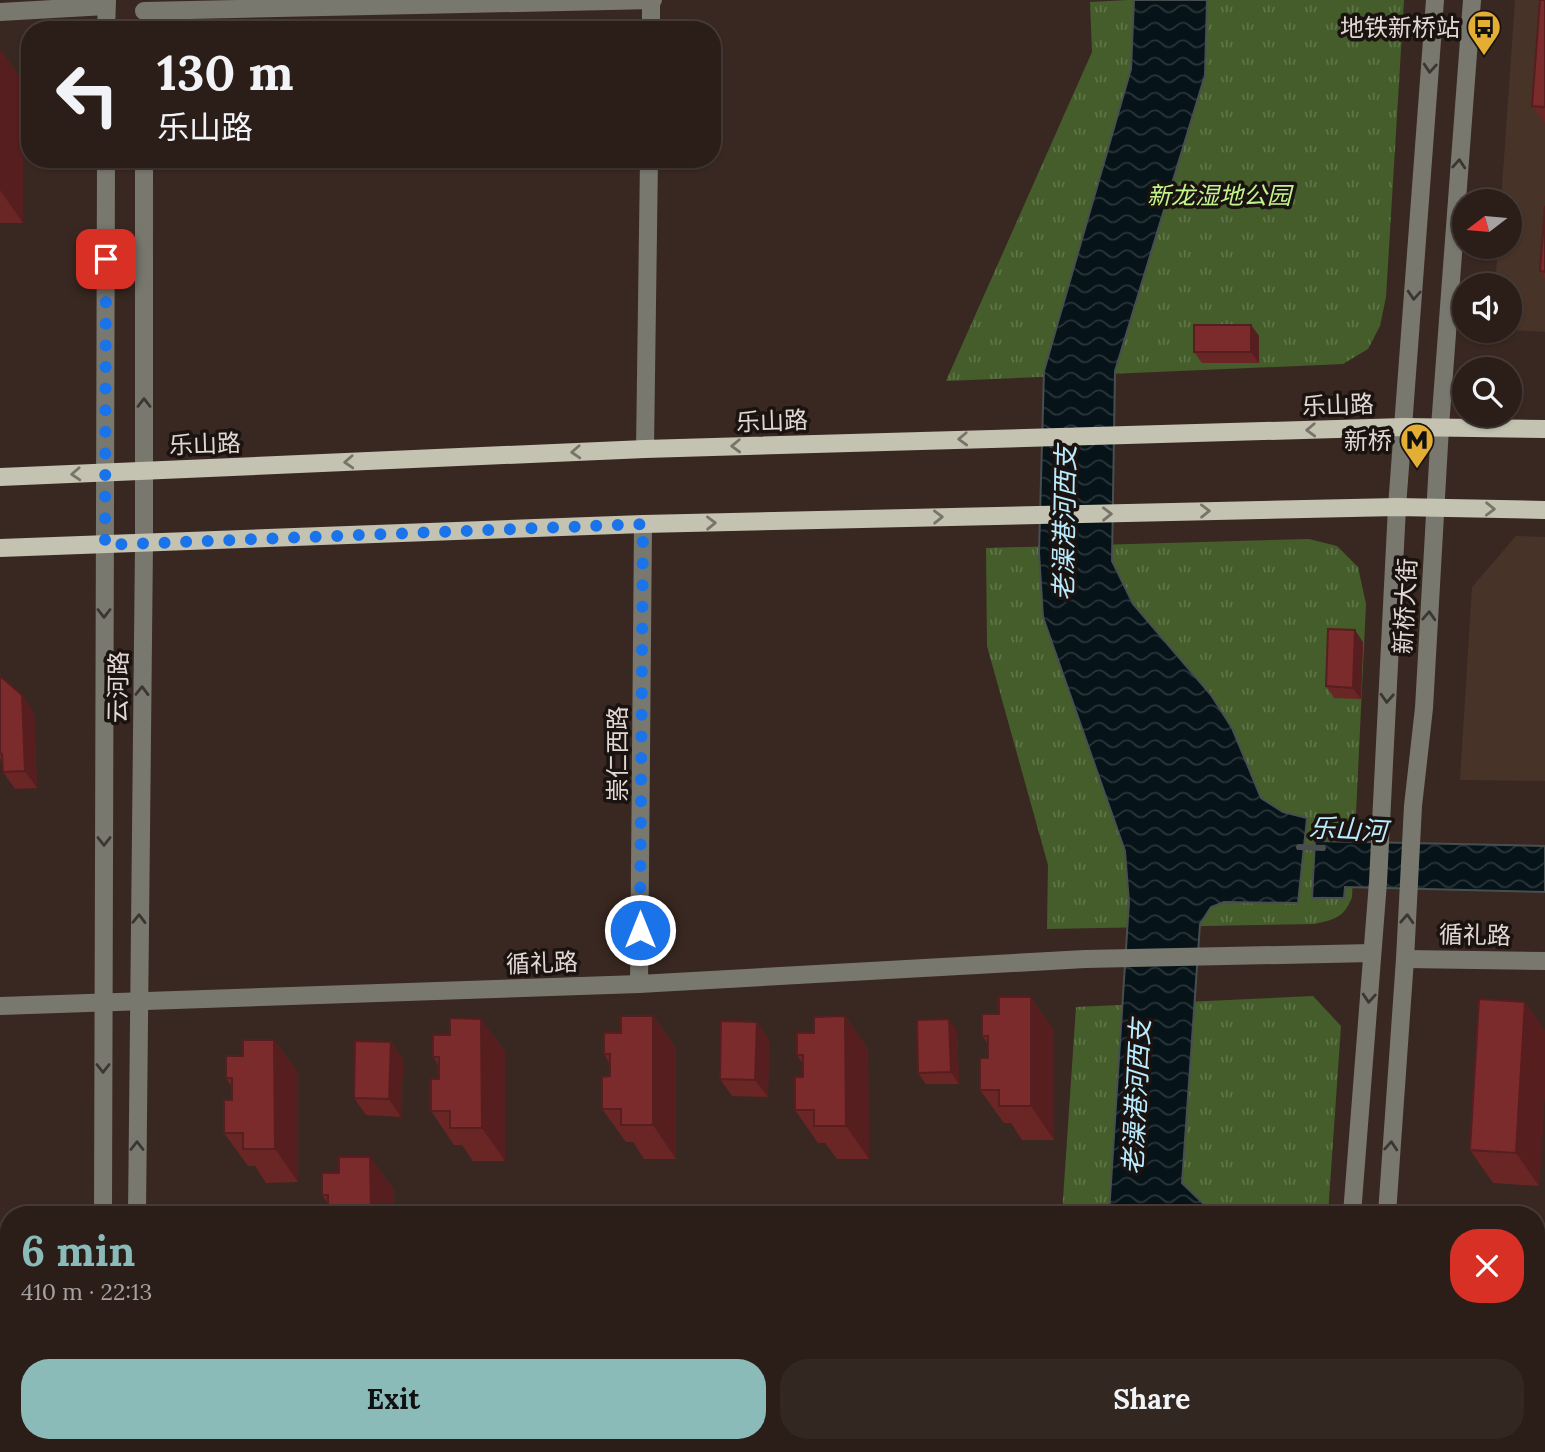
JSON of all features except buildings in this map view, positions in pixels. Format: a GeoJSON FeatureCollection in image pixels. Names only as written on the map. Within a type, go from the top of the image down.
{"type":"FeatureCollection","features":[{"type":"Feature","properties":{"kind":"main road","name":"乐山路"},"geometry":{"type":"LineString","coordinates":[[0,477],[645,449],[1031,437],[1404,427],[1545,429]]}},
{"type":"Feature","properties":{"kind":"main road"},"geometry":{"type":"LineString","coordinates":[[0,548],[643,524],[1397,507],[1545,510]]}},
{"type":"Feature","properties":{"kind":"street"},"geometry":{"type":"LineString","coordinates":[[145,5],[652,0],[651,21]]}},
{"type":"Feature","properties":{"kind":"street","name":"新桥大街"},"geometry":{"type":"LineString","coordinates":[[1353,1206],[1378,882],[1397,507],[1435,0]]}},
{"type":"Feature","properties":{"kind":"street","name":"新桥大街"},"geometry":{"type":"LineString","coordinates":[[1388,1206],[1413,806],[1424,708],[1440,427],[1472,0]]}},
{"type":"Feature","properties":{"kind":"street"},"geometry":{"type":"LineString","coordinates":[[0,12],[106,3],[106,21]]}},
{"type":"Feature","properties":{"kind":"street","name":"云河路"},"geometry":{"type":"LineString","coordinates":[[103,1206],[106,168]]}},
{"type":"Feature","properties":{"kind":"street","name":"云河路"},"geometry":{"type":"LineString","coordinates":[[137,1206],[144,544],[144,168]]}},
{"type":"Feature","properties":{"kind":"street"},"geometry":{"type":"LineString","coordinates":[[645,449],[649,168]]}},
{"type":"Feature","properties":{"kind":"street","name":"崇仁西路"},"geometry":{"type":"LineString","coordinates":[[639,984],[643,524]]}},
{"type":"Feature","properties":{"kind":"street","name":"循礼路"},"geometry":{"type":"LineString","coordinates":[[0,1006],[639,984],[1085,959],[1372,953]]}},
{"type":"Feature","properties":{"kind":"street","name":"循礼路"},"geometry":{"type":"LineString","coordinates":[[1405,959],[1545,961]]}},
{"type":"Feature","properties":{"kind":"shaded area"},"geometry":{"type":"Polygon","coordinates":[[[1515,0],[1545,0],[1545,332],[1522,331],[1522,273],[1496,273],[1497,259],[1522,259],[1522,189],[1502,189],[1515,0]]]}},
{"type":"Feature","properties":{"kind":"shaded area"},"geometry":{"type":"Polygon","coordinates":[[[1516,536],[1545,537],[1545,781],[1460,780],[1472,587],[1516,536]]]}},
{"type":"Feature","properties":{"kind":"green space","name":"新龙湿地公园"},"geometry":{"type":"Polygon","coordinates":[[[1404,0],[1386,297],[1380,326],[1368,349],[1343,364],[946,381],[1092,52],[1090,2],[1404,0]]]}},
{"type":"Feature","properties":{"kind":"green space"},"geometry":{"type":"Polygon","coordinates":[[[1309,539],[1337,546],[1358,567],[1366,604],[1352,897],[1346,909],[1333,919],[1315,924],[1047,929],[1048,865],[987,646],[986,548],[1309,539]]]}},
{"type":"Feature","properties":{"kind":"green space"},"geometry":{"type":"Polygon","coordinates":[[[1313,996],[1341,1026],[1329,1206],[1063,1206],[1076,1007],[1313,996]]]}},
{"type":"Feature","properties":{"kind":"water","name":"老澡港河西支"},"geometry":{"type":"Polygon","coordinates":[[[1134,0],[1207,0],[1205,75],[1115,371],[1112,561],[1133,604],[1211,695],[1232,728],[1261,798],[1283,812],[1307,818],[1298,903],[1224,902],[1211,907],[1200,924],[1182,1183],[1206,1206],[1110,1206],[1129,902],[1125,851],[1043,617],[1039,552],[1044,371],[1131,69],[1134,0]]]}},
{"type":"Feature","properties":{"kind":"water"},"geometry":{"type":"Polygon","coordinates":[[[1315,841],[1545,846],[1545,892],[1345,887],[1344,898],[1312,898],[1315,841]]]}},
{"type":"Feature","properties":{"kind":"waterway","name":"乐山河"},"geometry":{"type":"LineString","coordinates":[[1299,847],[1323,848]]}},
{"type":"Feature","properties":{"kind":"place","name":"地铁新桥站"},"geometry":{"type":"Point","coordinates":[1484,57]}},
{"type":"Feature","properties":{"kind":"place","name":"新桥"},"geometry":{"type":"Point","coordinates":[1417,470]}},
{"type":"Feature","properties":{"kind":"route"},"geometry":{"type":"LineString","coordinates":[[106,259],[105,545],[643,524],[640,930]]}}]}
